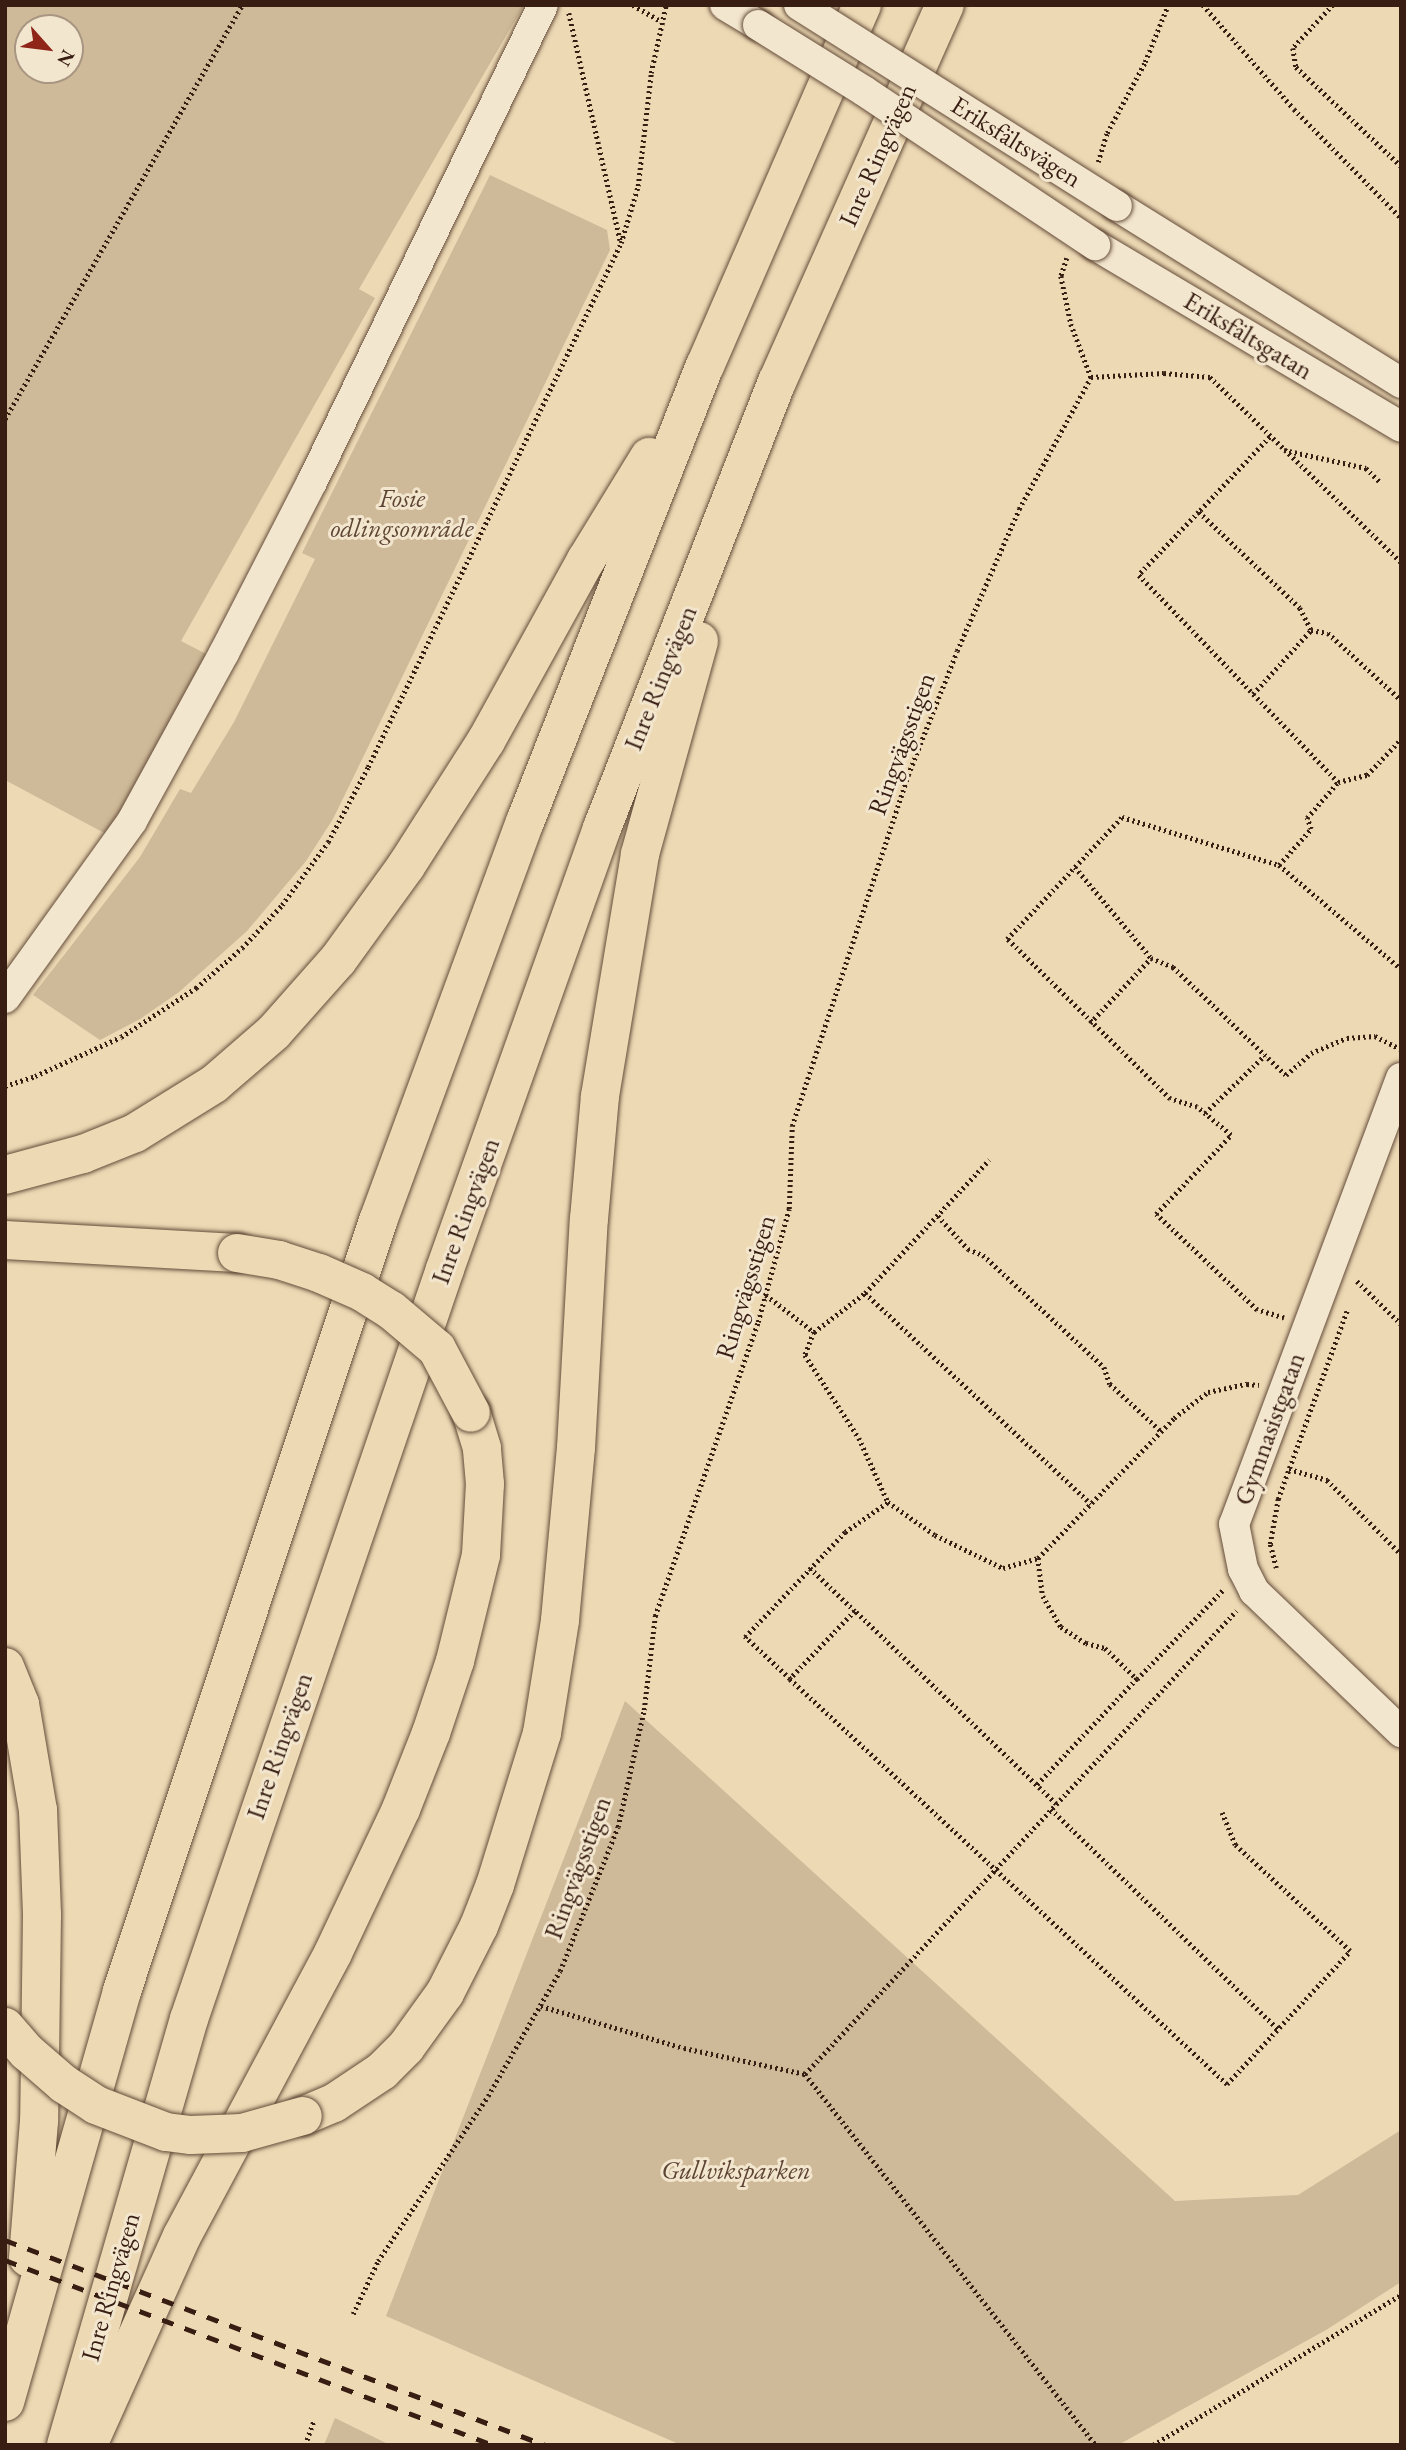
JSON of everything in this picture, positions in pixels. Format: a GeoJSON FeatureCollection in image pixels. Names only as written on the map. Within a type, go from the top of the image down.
{"type":"FeatureCollection","features":[{"type":"Feature","properties":{"kind":"highway"},"geometry":{"type":"LineString","coordinates":[[5,2402],[122,1990],[378,1221],[525,821],[705,366],[862,5]]}},
{"type":"Feature","properties":{"kind":"highway","name":"Inre Ringvägen"},"geometry":{"type":"LineString","coordinates":[[66,2445],[189,2019],[296,1697],[602,828],[777,382],[945,5]]}},
{"type":"Feature","properties":{"kind":"highway"},"geometry":{"type":"LineString","coordinates":[[5,1175],[83,1154],[135,1133],[214,1084],[274,1032],[338,961],[406,866],[486,741],[586,560],[705,366]]}},
{"type":"Feature","properties":{"kind":"highway"},"geometry":{"type":"LineString","coordinates":[[5,2027],[64,2084],[96,2105],[145,2125],[178,2133],[218,2136],[273,2126],[334,2103],[382,2071],[425,2022],[445,1993],[480,1926],[524,1799],[542,1733],[560,1620],[576,1448],[589,1219],[600,1096],[640,854],[686,686],[777,382]]}},
{"type":"Feature","properties":{"kind":"highway"},"geometry":{"type":"LineString","coordinates":[[5,1240],[237,1253],[279,1260],[362,1292],[391,1310],[437,1349],[471,1413],[482,1448],[485,1484],[481,1555],[455,1661],[431,1733],[401,1809],[333,1953],[187,2226],[88,2445]]}},
{"type":"Feature","properties":{"kind":"highway"},"geometry":{"type":"LineString","coordinates":[[5,1667],[20,1704],[38,1810],[42,1916],[39,2121],[22,2346]]}},
{"type":"Feature","properties":{"kind":"street"},"geometry":{"type":"LineString","coordinates":[[5,998],[132,821],[218,665],[312,482],[543,5]]}},
{"type":"Feature","properties":{"kind":"street","name":"Eriksfältsvägen"},"geometry":{"type":"LineString","coordinates":[[725,5],[864,91],[1082,247]]}},
{"type":"Feature","properties":{"kind":"street","name":"Eriksfältsvägen"},"geometry":{"type":"LineString","coordinates":[[799,5],[1117,206]]}},
{"type":"Feature","properties":{"kind":"street","name":"Eriksfältsgatan"},"geometry":{"type":"LineString","coordinates":[[1117,206],[1401,383]]}},
{"type":"Feature","properties":{"kind":"street","name":"Eriksfältsgatan"},"geometry":{"type":"LineString","coordinates":[[1082,247],[1401,427]]}},
{"type":"Feature","properties":{"kind":"street","name":"Gymnasistgatan"},"geometry":{"type":"LineString","coordinates":[[1258,1578],[1234,1524],[1401,1078]]}},
{"type":"Feature","properties":{"kind":"street"},"geometry":{"type":"LineString","coordinates":[[1258,1578],[1401,1732]]}},
{"type":"Feature","properties":{"kind":"path"},"geometry":{"type":"LineString","coordinates":[[5,419],[242,5]]}},
{"type":"Feature","properties":{"kind":"path"},"geometry":{"type":"LineString","coordinates":[[568,5],[621,243]]}},
{"type":"Feature","properties":{"kind":"path"},"geometry":{"type":"LineString","coordinates":[[633,5],[661,21]]}},
{"type":"Feature","properties":{"kind":"path"},"geometry":{"type":"LineString","coordinates":[[5,1086],[35,1076],[121,1037],[196,988],[242,948],[266,922],[328,842],[368,767],[621,243],[638,186],[651,73],[666,5]]}},
{"type":"Feature","properties":{"kind":"path"},"geometry":{"type":"LineString","coordinates":[[1097,163],[1107,133],[1145,62],[1168,5]]}},
{"type":"Feature","properties":{"kind":"path"},"geometry":{"type":"LineString","coordinates":[[1203,5],[1294,109],[1401,218]]}},
{"type":"Feature","properties":{"kind":"path"},"geometry":{"type":"LineString","coordinates":[[1333,5],[1293,48],[1296,67],[1401,166]]}},
{"type":"Feature","properties":{"kind":"path"},"geometry":{"type":"LineString","coordinates":[[1082,247],[1061,276],[1072,324],[1091,377],[1164,373],[1210,377],[1401,562]]}},
{"type":"Feature","properties":{"kind":"path","name":"Ringvägsstigen"},"geometry":{"type":"LineString","coordinates":[[353,2314],[377,2261],[488,2096],[541,2006],[560,1971],[618,1827],[644,1710],[655,1616],[765,1295],[789,1209],[792,1126],[908,775],[1019,509],[1091,377]]}},
{"type":"Feature","properties":{"kind":"path"},"geometry":{"type":"LineString","coordinates":[[1270,437],[1139,575],[1338,782]]}},
{"type":"Feature","properties":{"kind":"path"},"geometry":{"type":"LineString","coordinates":[[1284,450],[1366,468],[1381,483]]}},
{"type":"Feature","properties":{"kind":"path"},"geometry":{"type":"LineString","coordinates":[[1199,512],[1300,608],[1311,630]]}},
{"type":"Feature","properties":{"kind":"path"},"geometry":{"type":"LineString","coordinates":[[1253,694],[1311,630]]}},
{"type":"Feature","properties":{"kind":"path"},"geometry":{"type":"LineString","coordinates":[[1311,630],[1328,633],[1401,700]]}},
{"type":"Feature","properties":{"kind":"path"},"geometry":{"type":"LineString","coordinates":[[1279,865],[1311,829],[1307,818],[1338,782],[1367,775],[1401,739]]}},
{"type":"Feature","properties":{"kind":"path"},"geometry":{"type":"LineString","coordinates":[[1308,1326],[1257,1310],[1156,1214],[1231,1135],[1197,1107],[1170,1099],[1007,939],[1122,817],[1279,865],[1401,969]]}},
{"type":"Feature","properties":{"kind":"path"},"geometry":{"type":"LineString","coordinates":[[1075,867],[1151,958],[1174,967],[1286,1075],[1311,1054],[1346,1038],[1375,1036],[1401,1049]]}},
{"type":"Feature","properties":{"kind":"path"},"geometry":{"type":"LineString","coordinates":[[1090,1023],[1151,958]]}},
{"type":"Feature","properties":{"kind":"path"},"geometry":{"type":"LineString","coordinates":[[1205,1113],[1265,1055]]}},
{"type":"Feature","properties":{"kind":"path"},"geometry":{"type":"LineString","coordinates":[[989,1160],[865,1293],[814,1332],[805,1355],[859,1438],[888,1503],[935,1535],[1003,1568],[1038,1558],[1161,1431],[1208,1392],[1247,1384],[1284,1390]]}},
{"type":"Feature","properties":{"kind":"path"},"geometry":{"type":"LineString","coordinates":[[938,1216],[968,1249],[983,1255],[1104,1367],[1110,1384],[1161,1431]]}},
{"type":"Feature","properties":{"kind":"path"},"geometry":{"type":"LineString","coordinates":[[1353,1294],[1362,1269]]}},
{"type":"Feature","properties":{"kind":"path"},"geometry":{"type":"LineString","coordinates":[[1357,1281],[1401,1324]]}},
{"type":"Feature","properties":{"kind":"path"},"geometry":{"type":"LineString","coordinates":[[865,1293],[1091,1504]]}},
{"type":"Feature","properties":{"kind":"path"},"geometry":{"type":"LineString","coordinates":[[765,1295],[814,1332]]}},
{"type":"Feature","properties":{"kind":"path"},"geometry":{"type":"LineString","coordinates":[[805,2074],[1056,1804],[1258,1578],[1270,1544],[1278,1499],[1348,1306]]}},
{"type":"Feature","properties":{"kind":"path"},"geometry":{"type":"LineString","coordinates":[[1289,1469],[1327,1480],[1401,1554]]}},
{"type":"Feature","properties":{"kind":"path"},"geometry":{"type":"LineString","coordinates":[[888,1503],[845,1531],[745,1637],[1227,2084],[1350,1951],[1234,1845],[1222,1814]]}},
{"type":"Feature","properties":{"kind":"path"},"geometry":{"type":"LineString","coordinates":[[1038,1558],[1043,1596],[1061,1627],[1086,1643],[1105,1647],[1137,1679]]}},
{"type":"Feature","properties":{"kind":"path"},"geometry":{"type":"LineString","coordinates":[[810,1568],[1056,1804]]}},
{"type":"Feature","properties":{"kind":"path"},"geometry":{"type":"LineString","coordinates":[[1037,1786],[1137,1679],[1258,1578]]}},
{"type":"Feature","properties":{"kind":"path"},"geometry":{"type":"LineString","coordinates":[[790,1678],[855,1611]]}},
{"type":"Feature","properties":{"kind":"path"},"geometry":{"type":"LineString","coordinates":[[1051,1809],[1278,2029]]}},
{"type":"Feature","properties":{"kind":"path"},"geometry":{"type":"LineString","coordinates":[[541,2006],[684,2048],[805,2074],[1096,2445]]}},
{"type":"Feature","properties":{"kind":"path"},"geometry":{"type":"LineString","coordinates":[[1153,2445],[1401,2295]]}},
{"type":"Feature","properties":{"kind":"path"},"geometry":{"type":"LineString","coordinates":[[305,2445],[314,2420]]}},
{"type":"Feature","properties":{"kind":"green space"},"geometry":{"type":"Polygon","coordinates":[[[5,5],[524,5],[359,289],[375,298],[181,641],[208,655],[108,835],[5,780],[5,5]]]}},
{"type":"Feature","properties":{"kind":"green space","name":"Fosie odlingsområde"},"geometry":{"type":"Polygon","coordinates":[[[490,175],[607,230],[610,250],[333,819],[306,861],[247,931],[179,992],[140,1019],[100,1040],[33,995],[140,857],[180,789],[191,793],[234,722],[315,559],[302,553],[490,175]]]}},
{"type":"Feature","properties":{"kind":"green space","name":"Gullviksparken"},"geometry":{"type":"Polygon","coordinates":[[[625,1701],[1175,2201],[1298,2195],[1401,2130],[1401,2282],[1326,2330],[1118,2445],[681,2445],[386,2316],[625,1701]]]}},
{"type":"Feature","properties":{"kind":"green space"},"geometry":{"type":"Polygon","coordinates":[[[335,2418],[390,2445],[324,2445],[335,2418]]]}},
{"type":"Feature","properties":{"kind":"railway"},"geometry":{"type":"LineString","coordinates":[[5,2240],[545,2445]]}},
{"type":"Feature","properties":{"kind":"railway"},"geometry":{"type":"LineString","coordinates":[[5,2260],[493,2445]]}}]}
